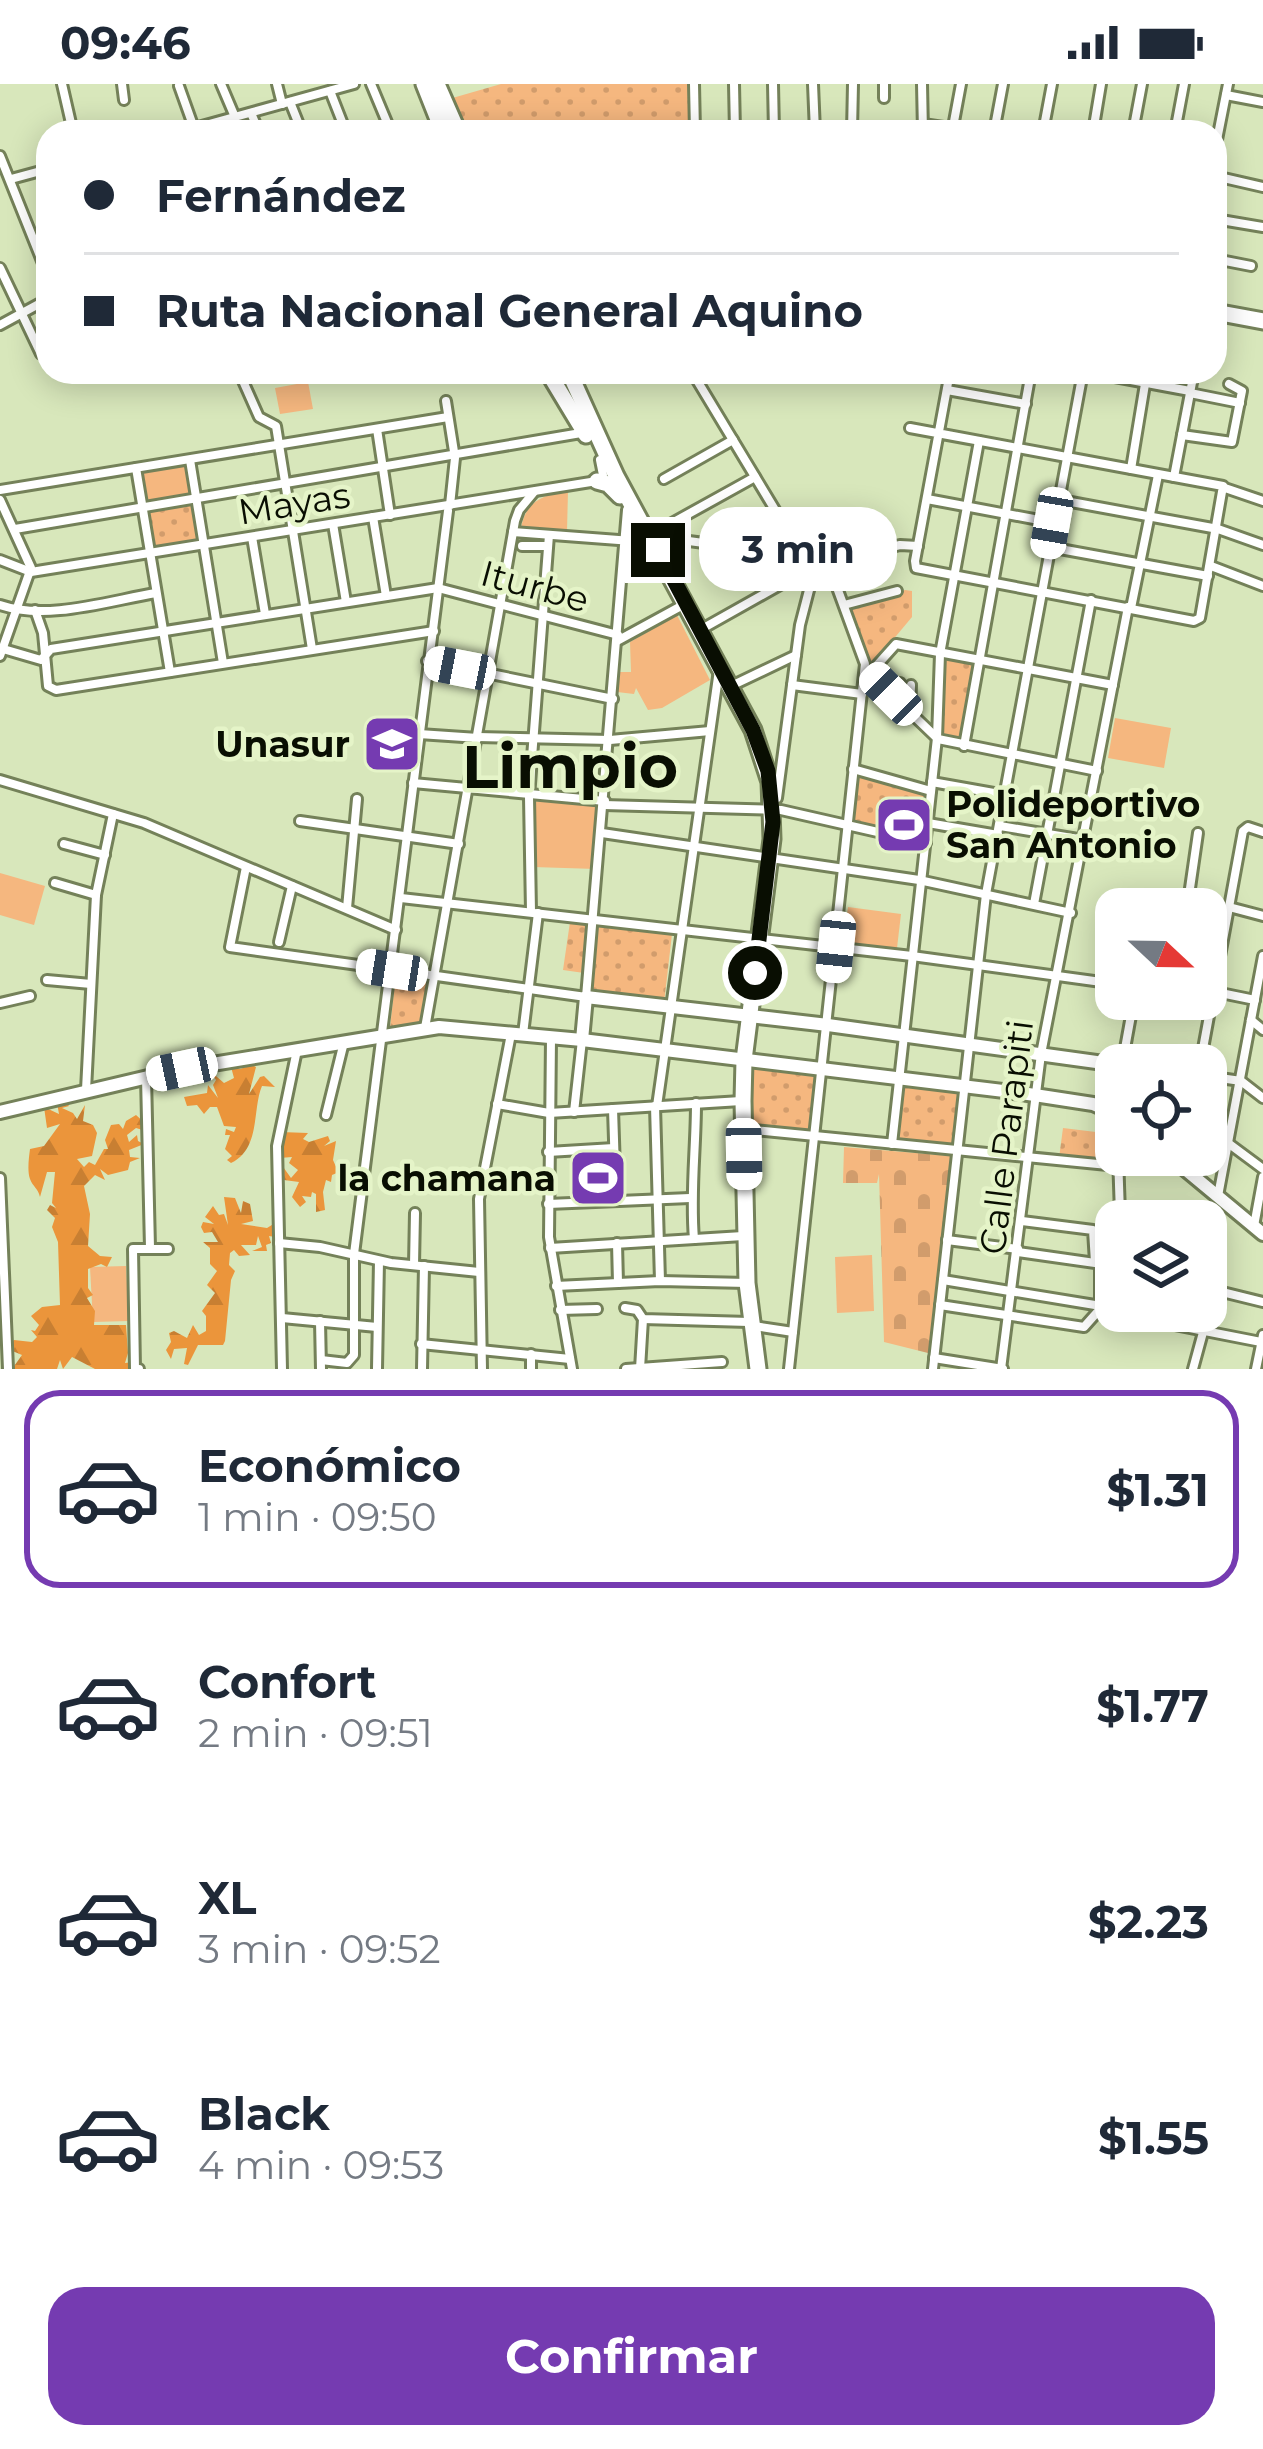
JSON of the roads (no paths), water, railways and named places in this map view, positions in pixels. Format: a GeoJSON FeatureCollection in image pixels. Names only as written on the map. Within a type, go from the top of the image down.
{"type":"FeatureCollection","features":[{"type":"Feature","properties":{"kind":"highway"},"geometry":{"type":"LineString","coordinates":[[424,84],[438,120]]}},
{"type":"Feature","properties":{"kind":"highway"},"geometry":{"type":"LineString","coordinates":[[435,84],[451,120]]}},
{"type":"Feature","properties":{"kind":"highway"},"geometry":{"type":"LineString","coordinates":[[1227,314],[1263,321]]}},
{"type":"Feature","properties":{"kind":"highway"},"geometry":{"type":"LineString","coordinates":[[555,384],[602,470],[656,539],[672,582],[774,771],[770,857],[744,1060],[747,1283],[758,1369]]}},
{"type":"Feature","properties":{"kind":"highway"},"geometry":{"type":"LineString","coordinates":[[573,384],[602,470],[624,501]]}},
{"type":"Feature","properties":{"kind":"main road"},"geometry":{"type":"LineString","coordinates":[[582,1040],[586,997],[1095,1062]]}},
{"type":"Feature","properties":{"kind":"main road"},"geometry":{"type":"LineString","coordinates":[[0,1112],[146,1077],[425,1028],[551,1036],[1095,1104]]}},
{"type":"Feature","properties":{"kind":"main road"},"geometry":{"type":"LineString","coordinates":[[1194,1176],[1258,1230]]}},
{"type":"Feature","properties":{"kind":"street"},"geometry":{"type":"LineString","coordinates":[[62,84],[69,120]]}},
{"type":"Feature","properties":{"kind":"street"},"geometry":{"type":"LineString","coordinates":[[122,84],[124,100]]}},
{"type":"Feature","properties":{"kind":"street"},"geometry":{"type":"LineString","coordinates":[[221,84],[235,117]]}},
{"type":"Feature","properties":{"kind":"street"},"geometry":{"type":"LineString","coordinates":[[277,84],[295,120]]}},
{"type":"Feature","properties":{"kind":"street"},"geometry":{"type":"LineString","coordinates":[[229,120],[354,84]]}},
{"type":"Feature","properties":{"kind":"street"},"geometry":{"type":"LineString","coordinates":[[371,84],[386,120]]}},
{"type":"Feature","properties":{"kind":"street"},"geometry":{"type":"LineString","coordinates":[[694,84],[695,120]]}},
{"type":"Feature","properties":{"kind":"street"},"geometry":{"type":"LineString","coordinates":[[734,84],[735,120]]}},
{"type":"Feature","properties":{"kind":"street"},"geometry":{"type":"LineString","coordinates":[[772,84],[774,120]]}},
{"type":"Feature","properties":{"kind":"street"},"geometry":{"type":"LineString","coordinates":[[813,84],[814,120]]}},
{"type":"Feature","properties":{"kind":"street"},"geometry":{"type":"LineString","coordinates":[[853,84],[853,120]]}},
{"type":"Feature","properties":{"kind":"street"},"geometry":{"type":"LineString","coordinates":[[884,84],[884,98]]}},
{"type":"Feature","properties":{"kind":"street"},"geometry":{"type":"LineString","coordinates":[[922,84],[923,120]]}},
{"type":"Feature","properties":{"kind":"street"},"geometry":{"type":"LineString","coordinates":[[955,120],[962,84]]}},
{"type":"Feature","properties":{"kind":"street"},"geometry":{"type":"LineString","coordinates":[[996,120],[1003,84]]}},
{"type":"Feature","properties":{"kind":"street"},"geometry":{"type":"LineString","coordinates":[[1045,120],[1052,84]]}},
{"type":"Feature","properties":{"kind":"street"},"geometry":{"type":"LineString","coordinates":[[1095,120],[1101,84]]}},
{"type":"Feature","properties":{"kind":"street"},"geometry":{"type":"LineString","coordinates":[[1135,120],[1142,84]]}},
{"type":"Feature","properties":{"kind":"street"},"geometry":{"type":"LineString","coordinates":[[1177,120],[1184,84]]}},
{"type":"Feature","properties":{"kind":"street"},"geometry":{"type":"LineString","coordinates":[[1221,120],[1228,84]]}},
{"type":"Feature","properties":{"kind":"street"},"geometry":{"type":"LineString","coordinates":[[179,86],[191,120]]}},
{"type":"Feature","properties":{"kind":"street"},"geometry":{"type":"LineString","coordinates":[[330,91],[341,120]]}},
{"type":"Feature","properties":{"kind":"street"},"geometry":{"type":"LineString","coordinates":[[1226,95],[1263,102]]}},
{"type":"Feature","properties":{"kind":"street"},"geometry":{"type":"LineString","coordinates":[[251,112],[254,120]]}},
{"type":"Feature","properties":{"kind":"street"},"geometry":{"type":"LineString","coordinates":[[0,156],[36,245]]}},
{"type":"Feature","properties":{"kind":"street"},"geometry":{"type":"LineString","coordinates":[[11,179],[36,172]]}},
{"type":"Feature","properties":{"kind":"street"},"geometry":{"type":"LineString","coordinates":[[1227,179],[1263,187]]}},
{"type":"Feature","properties":{"kind":"street"},"geometry":{"type":"LineString","coordinates":[[1227,221],[1263,227]]}},
{"type":"Feature","properties":{"kind":"street"},"geometry":{"type":"LineString","coordinates":[[1227,261],[1251,266]]}},
{"type":"Feature","properties":{"kind":"street"},"geometry":{"type":"LineString","coordinates":[[0,268],[36,344]]}},
{"type":"Feature","properties":{"kind":"street"},"geometry":{"type":"LineString","coordinates":[[0,325],[36,305]]}},
{"type":"Feature","properties":{"kind":"street"},"geometry":{"type":"LineString","coordinates":[[244,384],[259,417],[274,424],[312,649]]}},
{"type":"Feature","properties":{"kind":"street"},"geometry":{"type":"LineString","coordinates":[[699,384],[811,562],[774,771]]}},
{"type":"Feature","properties":{"kind":"street"},"geometry":{"type":"LineString","coordinates":[[947,384],[918,545],[918,569],[1194,620],[1200,618],[1225,488]]}},
{"type":"Feature","properties":{"kind":"street"},"geometry":{"type":"LineString","coordinates":[[964,746],[1029,384]]}},
{"type":"Feature","properties":{"kind":"street"},"geometry":{"type":"LineString","coordinates":[[1001,1369],[934,1364],[986,893],[1081,384]]}},
{"type":"Feature","properties":{"kind":"street"},"geometry":{"type":"LineString","coordinates":[[1131,470],[1145,384]]}},
{"type":"Feature","properties":{"kind":"street"},"geometry":{"type":"LineString","coordinates":[[1167,384],[1240,403]]}},
{"type":"Feature","properties":{"kind":"street"},"geometry":{"type":"LineString","coordinates":[[1174,477],[1192,384]]}},
{"type":"Feature","properties":{"kind":"street"},"geometry":{"type":"LineString","coordinates":[[1182,434],[1232,442],[1242,390],[1229,384]]}},
{"type":"Feature","properties":{"kind":"street"},"geometry":{"type":"LineString","coordinates":[[946,390],[1026,404]]}},
{"type":"Feature","properties":{"kind":"street"},"geometry":{"type":"LineString","coordinates":[[320,1321],[321,1365],[352,1361],[354,1254],[396,929],[405,891],[454,455],[446,401]]}},
{"type":"Feature","properties":{"kind":"street"},"geometry":{"type":"LineString","coordinates":[[0,490],[448,417]]}},
{"type":"Feature","properties":{"kind":"street"},"geometry":{"type":"LineString","coordinates":[[910,428],[1174,477],[1263,501]]}},
{"type":"Feature","properties":{"kind":"street"},"geometry":{"type":"LineString","coordinates":[[377,429],[390,515]]}},
{"type":"Feature","properties":{"kind":"street"},"geometry":{"type":"LineString","coordinates":[[15,529],[584,432]]}},
{"type":"Feature","properties":{"kind":"street"},"geometry":{"type":"LineString","coordinates":[[664,479],[734,440]]}},
{"type":"Feature","properties":{"kind":"street"},"geometry":{"type":"LineString","coordinates":[[894,1144],[937,738],[940,652],[980,441]]}},
{"type":"Feature","properties":{"kind":"street"},"geometry":{"type":"LineString","coordinates":[[190,460],[223,663]]}},
{"type":"Feature","properties":{"kind":"street"},"geometry":{"type":"LineString","coordinates":[[136,469],[170,672]]}},
{"type":"Feature","properties":{"kind":"street","name":"Mayas"},"geometry":{"type":"LineString","coordinates":[[31,572],[448,507],[535,491],[602,470]]}},
{"type":"Feature","properties":{"kind":"street","name":"Calle Parapiti"},"geometry":{"type":"LineString","coordinates":[[1001,1369],[1041,1054],[1159,474]]}},
{"type":"Feature","properties":{"kind":"street"},"geometry":{"type":"LineString","coordinates":[[656,539],[663,528],[755,477]]}},
{"type":"Feature","properties":{"kind":"street"},"geometry":{"type":"LineString","coordinates":[[425,1028],[513,532],[519,510],[535,491]]}},
{"type":"Feature","properties":{"kind":"street"},"geometry":{"type":"LineString","coordinates":[[927,499],[1054,523]]}},
{"type":"Feature","properties":{"kind":"street"},"geometry":{"type":"LineString","coordinates":[[0,500],[31,572],[1,651],[41,661],[51,649],[438,588]]}},
{"type":"Feature","properties":{"kind":"street"},"geometry":{"type":"LineString","coordinates":[[1058,500],[1218,529],[1263,545]]}},
{"type":"Feature","properties":{"kind":"street"},"geometry":{"type":"LineString","coordinates":[[246,866],[230,946],[586,997],[618,638],[624,501]]}},
{"type":"Feature","properties":{"kind":"street"},"geometry":{"type":"LineString","coordinates":[[373,518],[386,596]]}},
{"type":"Feature","properties":{"kind":"street"},"geometry":{"type":"LineString","coordinates":[[333,524],[346,602]]}},
{"type":"Feature","properties":{"kind":"street"},"geometry":{"type":"LineString","coordinates":[[513,532],[656,539],[828,563],[918,545]]}},
{"type":"Feature","properties":{"kind":"street"},"geometry":{"type":"LineString","coordinates":[[482,1369],[479,1199],[497,1104],[529,989],[534,913],[529,795],[549,535]]}},
{"type":"Feature","properties":{"kind":"street"},"geometry":{"type":"LineString","coordinates":[[252,537],[265,614]]}},
{"type":"Feature","properties":{"kind":"street"},"geometry":{"type":"LineString","coordinates":[[522,546],[548,546]]}},
{"type":"Feature","properties":{"kind":"street"},"geometry":{"type":"LineString","coordinates":[[1049,547],[1209,571],[1263,586]]}},
{"type":"Feature","properties":{"kind":"street"},"geometry":{"type":"LineString","coordinates":[[0,560],[31,572]]}},
{"type":"Feature","properties":{"kind":"street"},"geometry":{"type":"LineString","coordinates":[[698,631],[811,562]]}},
{"type":"Feature","properties":{"kind":"street"},"geometry":{"type":"LineString","coordinates":[[789,1369],[867,671],[828,563]]}},
{"type":"Feature","properties":{"kind":"street","name":"Iturbe"},"geometry":{"type":"LineString","coordinates":[[438,588],[618,638],[684,605]]}},
{"type":"Feature","properties":{"kind":"street"},"geometry":{"type":"LineString","coordinates":[[844,605],[896,591]]}},
{"type":"Feature","properties":{"kind":"street"},"geometry":{"type":"LineString","coordinates":[[0,604],[35,610],[156,592]]}},
{"type":"Feature","properties":{"kind":"street"},"geometry":{"type":"LineString","coordinates":[[1034,904],[1090,600]]}},
{"type":"Feature","properties":{"kind":"street"},"geometry":{"type":"LineString","coordinates":[[35,610],[48,686],[56,690],[433,631]]}},
{"type":"Feature","properties":{"kind":"street"},"geometry":{"type":"LineString","coordinates":[[867,671],[896,644],[1113,685]]}},
{"type":"Feature","properties":{"kind":"street"},"geometry":{"type":"LineString","coordinates":[[729,687],[796,655]]}},
{"type":"Feature","properties":{"kind":"street"},"geometry":{"type":"LineString","coordinates":[[430,662],[613,699]]}},
{"type":"Feature","properties":{"kind":"street"},"geometry":{"type":"LineString","coordinates":[[660,1281],[656,1106],[719,668]]}},
{"type":"Feature","properties":{"kind":"street"},"geometry":{"type":"LineString","coordinates":[[867,671],[937,738],[1097,771]]}},
{"type":"Feature","properties":{"kind":"street"},"geometry":{"type":"LineString","coordinates":[[891,694],[905,684],[910,714]]}},
{"type":"Feature","properties":{"kind":"street"},"geometry":{"type":"LineString","coordinates":[[792,685],[862,694]]}},
{"type":"Feature","properties":{"kind":"street"},"geometry":{"type":"LineString","coordinates":[[422,732],[610,740],[710,731]]}},
{"type":"Feature","properties":{"kind":"street"},"geometry":{"type":"LineString","coordinates":[[853,769],[932,787],[1004,794]]}},
{"type":"Feature","properties":{"kind":"street"},"geometry":{"type":"LineString","coordinates":[[0,780],[113,814],[396,929]]}},
{"type":"Feature","properties":{"kind":"street"},"geometry":{"type":"LineString","coordinates":[[415,783],[604,803],[773,811],[926,843]]}},
{"type":"Feature","properties":{"kind":"street"},"geometry":{"type":"LineString","coordinates":[[347,908],[357,799]]}},
{"type":"Feature","properties":{"kind":"street"},"geometry":{"type":"LineString","coordinates":[[86,1090],[96,895],[113,814]]}},
{"type":"Feature","properties":{"kind":"street"},"geometry":{"type":"LineString","coordinates":[[300,821],[459,844]]}},
{"type":"Feature","properties":{"kind":"street"},"geometry":{"type":"LineString","coordinates":[[928,823],[1084,840]]}},
{"type":"Feature","properties":{"kind":"street"},"geometry":{"type":"LineString","coordinates":[[1227,916],[1243,831],[1248,827],[1263,832]]}},
{"type":"Feature","properties":{"kind":"street"},"geometry":{"type":"LineString","coordinates":[[602,833],[922,880],[1071,913]]}},
{"type":"Feature","properties":{"kind":"street"},"geometry":{"type":"LineString","coordinates":[[1190,888],[1198,833]]}},
{"type":"Feature","properties":{"kind":"street"},"geometry":{"type":"LineString","coordinates":[[64,844],[105,856]]}},
{"type":"Feature","properties":{"kind":"street"},"geometry":{"type":"LineString","coordinates":[[55,883],[96,895]]}},
{"type":"Feature","properties":{"kind":"street"},"geometry":{"type":"LineString","coordinates":[[279,943],[292,886]]}},
{"type":"Feature","properties":{"kind":"street"},"geometry":{"type":"LineString","coordinates":[[401,897],[1095,981]]}},
{"type":"Feature","properties":{"kind":"street"},"geometry":{"type":"LineString","coordinates":[[1229,907],[1263,916]]}},
{"type":"Feature","properties":{"kind":"street"},"geometry":{"type":"LineString","coordinates":[[1218,1196],[1263,956]]}},
{"type":"Feature","properties":{"kind":"street"},"geometry":{"type":"LineString","coordinates":[[47,980],[91,984]]}},
{"type":"Feature","properties":{"kind":"street"},"geometry":{"type":"LineString","coordinates":[[1227,994],[1255,1000]]}},
{"type":"Feature","properties":{"kind":"street"},"geometry":{"type":"LineString","coordinates":[[0,1003],[30,996]]}},
{"type":"Feature","properties":{"kind":"street"},"geometry":{"type":"LineString","coordinates":[[1251,1020],[1263,1030]]}},
{"type":"Feature","properties":{"kind":"street"},"geometry":{"type":"LineString","coordinates":[[422,1344],[482,1347],[571,1364],[550,1248],[551,1036]]}},
{"type":"Feature","properties":{"kind":"street"},"geometry":{"type":"LineString","coordinates":[[574,1112],[582,1040]]}},
{"type":"Feature","properties":{"kind":"street"},"geometry":{"type":"LineString","coordinates":[[326,1115],[344,1041]]}},
{"type":"Feature","properties":{"kind":"street"},"geometry":{"type":"LineString","coordinates":[[282,1369],[277,1146],[298,1048]]}},
{"type":"Feature","properties":{"kind":"street"},"geometry":{"type":"LineString","coordinates":[[146,1077],[150,1248]]}},
{"type":"Feature","properties":{"kind":"street"},"geometry":{"type":"LineString","coordinates":[[1227,1079],[1240,1081],[1263,1098]]}},
{"type":"Feature","properties":{"kind":"street"},"geometry":{"type":"LineString","coordinates":[[497,1104],[549,1113],[743,1101]]}},
{"type":"Feature","properties":{"kind":"street"},"geometry":{"type":"LineString","coordinates":[[694,1239],[690,1198],[696,1165],[696,1103]]}},
{"type":"Feature","properties":{"kind":"street"},"geometry":{"type":"LineString","coordinates":[[614,1109],[616,1201]]}},
{"type":"Feature","properties":{"kind":"street"},"geometry":{"type":"LineString","coordinates":[[743,1129],[1095,1164]]}},
{"type":"Feature","properties":{"kind":"street"},"geometry":{"type":"LineString","coordinates":[[1228,1143],[1263,1173],[1258,1230]]}},
{"type":"Feature","properties":{"kind":"street"},"geometry":{"type":"LineString","coordinates":[[548,1153],[614,1148]]}},
{"type":"Feature","properties":{"kind":"street"},"geometry":{"type":"LineString","coordinates":[[0,1178],[8,1369]]}},
{"type":"Feature","properties":{"kind":"street"},"geometry":{"type":"LineString","coordinates":[[548,1204],[690,1198]]}},
{"type":"Feature","properties":{"kind":"street"},"geometry":{"type":"LineString","coordinates":[[415,1213],[422,1369]]}},
{"type":"Feature","properties":{"kind":"street"},"geometry":{"type":"LineString","coordinates":[[1022,1220],[1094,1230],[1095,1238]]}},
{"type":"Feature","properties":{"kind":"street"},"geometry":{"type":"LineString","coordinates":[[550,1248],[745,1236]]}},
{"type":"Feature","properties":{"kind":"street"},"geometry":{"type":"LineString","coordinates":[[947,1240],[1095,1263]]}},
{"type":"Feature","properties":{"kind":"street"},"geometry":{"type":"LineString","coordinates":[[279,1243],[480,1272]]}},
{"type":"Feature","properties":{"kind":"street"},"geometry":{"type":"LineString","coordinates":[[617,1243],[618,1283]]}},
{"type":"Feature","properties":{"kind":"street"},"geometry":{"type":"LineString","coordinates":[[139,1369],[135,1369],[134,1349],[133,1249],[168,1249]]}},
{"type":"Feature","properties":{"kind":"street"},"geometry":{"type":"LineString","coordinates":[[376,1369],[379,1261]]}},
{"type":"Feature","properties":{"kind":"street"},"geometry":{"type":"LineString","coordinates":[[943,1280],[1095,1305]]}},
{"type":"Feature","properties":{"kind":"street"},"geometry":{"type":"LineString","coordinates":[[556,1286],[747,1283]]}},
{"type":"Feature","properties":{"kind":"street"},"geometry":{"type":"LineString","coordinates":[[1227,1294],[1263,1302]]}},
{"type":"Feature","properties":{"kind":"street"},"geometry":{"type":"LineString","coordinates":[[940,1304],[1081,1327],[1095,1319]]}},
{"type":"Feature","properties":{"kind":"street"},"geometry":{"type":"LineString","coordinates":[[626,1308],[637,1310],[643,1318],[640,1369]]}},
{"type":"Feature","properties":{"kind":"street"},"geometry":{"type":"LineString","coordinates":[[560,1310],[597,1309]]}},
{"type":"Feature","properties":{"kind":"street"},"geometry":{"type":"LineString","coordinates":[[281,1318],[376,1327]]}},
{"type":"Feature","properties":{"kind":"street"},"geometry":{"type":"LineString","coordinates":[[643,1318],[752,1326],[793,1334]]}},
{"type":"Feature","properties":{"kind":"street"},"geometry":{"type":"LineString","coordinates":[[1193,1369],[1204,1332]]}},
{"type":"Feature","properties":{"kind":"street"},"geometry":{"type":"LineString","coordinates":[[1211,1332],[1262,1339],[1256,1369]]}},
{"type":"Feature","properties":{"kind":"street"},"geometry":{"type":"LineString","coordinates":[[531,1354],[531,1369]]}},
{"type":"Feature","properties":{"kind":"street"},"geometry":{"type":"LineString","coordinates":[[626,1369],[722,1362]]}},
{"type":"Feature","properties":{"kind":"place","name":"Unasur"},"geometry":{"type":"Point","coordinates":[392,744]}},
{"type":"Feature","properties":{"kind":"place","name":"Polideportivo San Antonio"},"geometry":{"type":"Point","coordinates":[904,825]}},
{"type":"Feature","properties":{"kind":"place","name":"la chamana"},"geometry":{"type":"Point","coordinates":[598,1178]}},
{"type":"Feature","properties":{"kind":"district","name":"Limpio"},"geometry":{"type":"Point","coordinates":[570,767]}}]}
